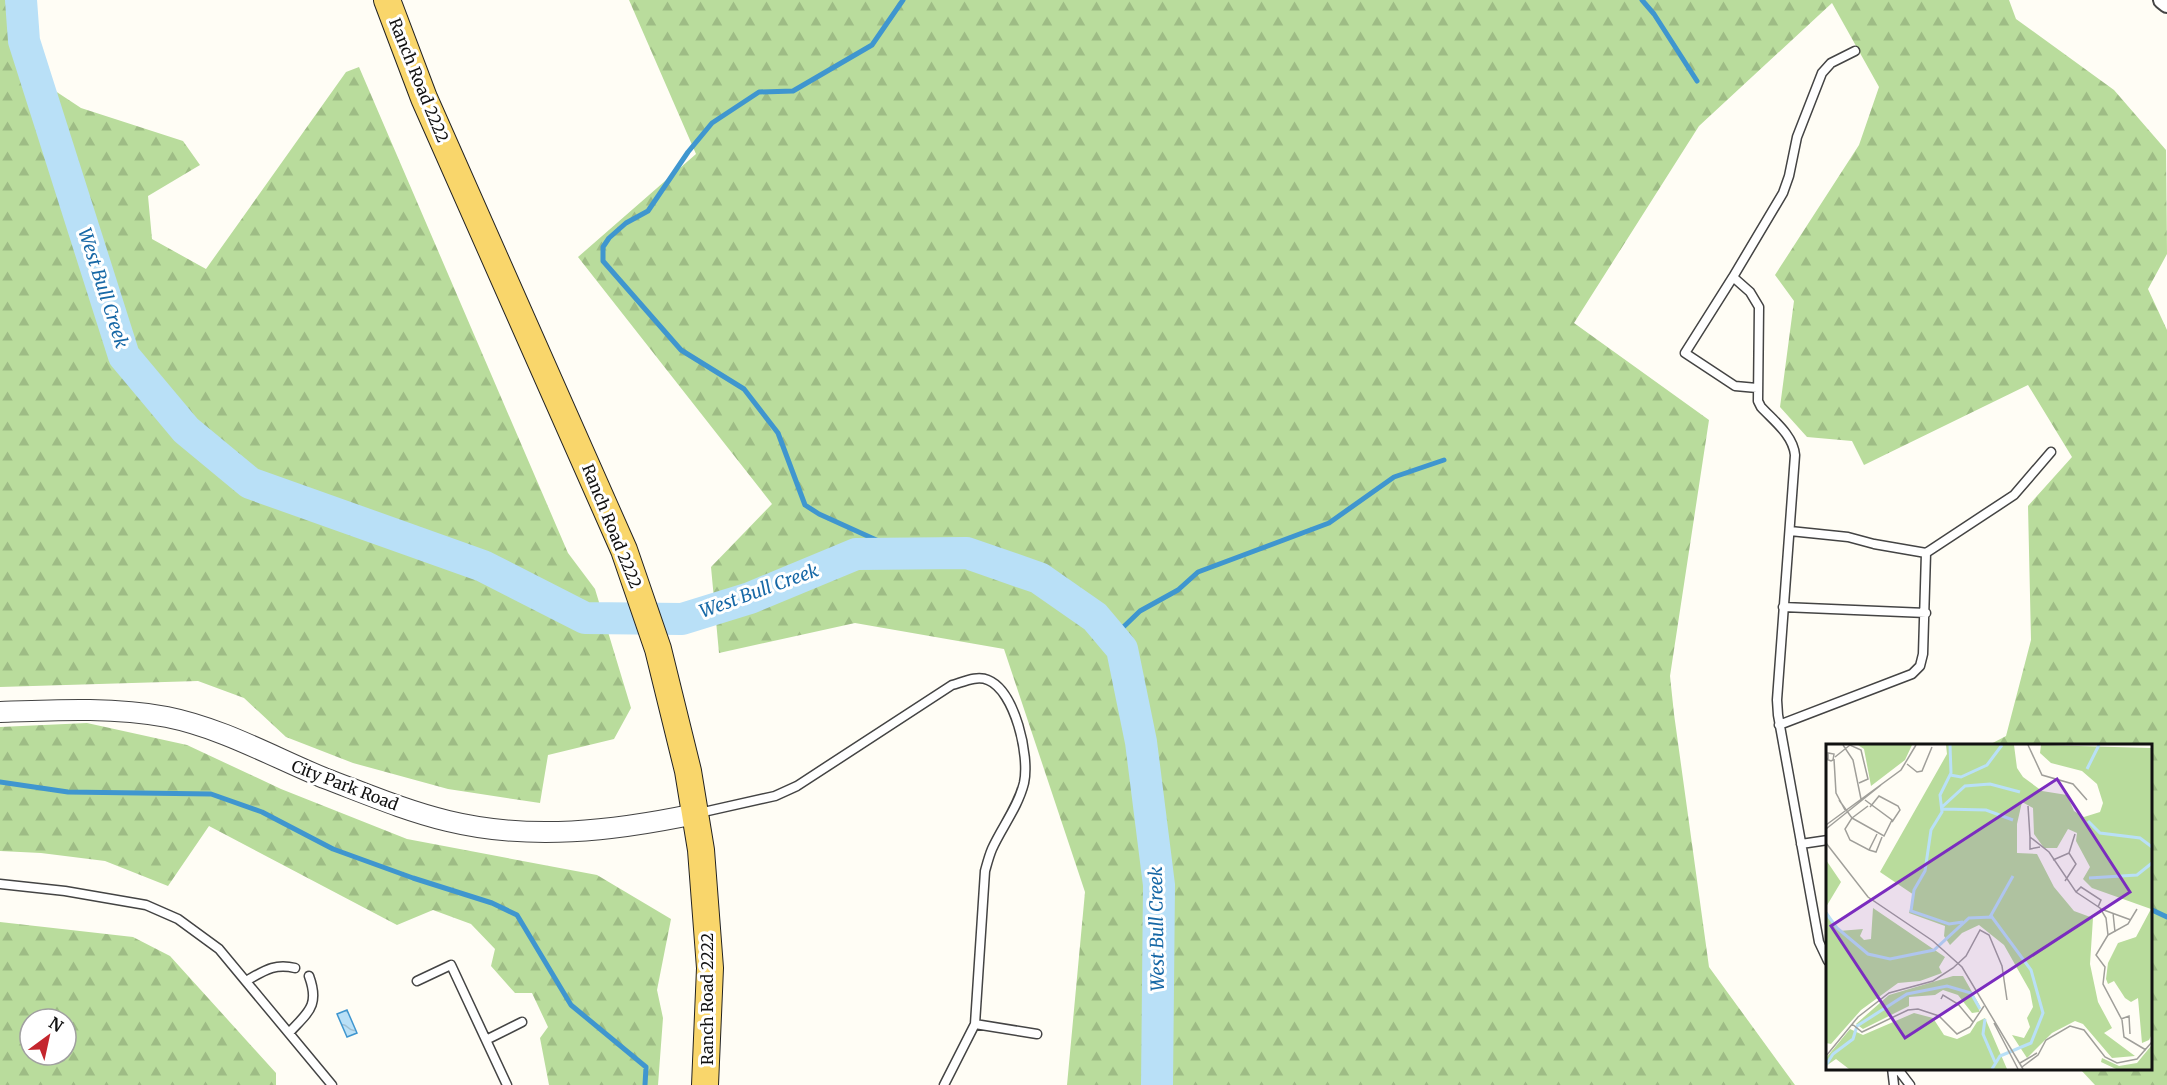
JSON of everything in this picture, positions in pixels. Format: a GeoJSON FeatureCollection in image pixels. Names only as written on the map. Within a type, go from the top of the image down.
{"type":"FeatureCollection","features":[{"type":"Feature","properties":{"kind":"main road","name":"Ranch Road 2222"},"geometry":{"type":"LineString","coordinates":[[387,0],[424,98],[624,550],[658,649],[688,771],[704,888],[710,968],[705,1085]]}},
{"type":"Feature","properties":{"kind":"street"},"geometry":{"type":"LineString","coordinates":[[2162,0],[2167,4]]}},
{"type":"Feature","properties":{"kind":"street","name":"City Park Road"},"geometry":{"type":"LineString","coordinates":[[0,712],[93,710],[168,717],[203,727],[323,777],[413,811],[479,827],[516,831],[581,832],[638,826],[695,814]]}},
{"type":"Feature","properties":{"kind":"lane"},"geometry":{"type":"LineString","coordinates":[[1757,388],[1735,386],[1684,353],[1783,193],[1797,137],[1822,73],[1831,63],[1855,51]]}},
{"type":"Feature","properties":{"kind":"lane"},"geometry":{"type":"LineString","coordinates":[[1732,277],[1750,292],[1759,307],[1758,401],[1794,447],[1777,700],[1779,725],[1819,942],[1826,958]]}},
{"type":"Feature","properties":{"kind":"lane"},"geometry":{"type":"LineString","coordinates":[[1790,531],[1848,537],[1926,553],[2014,495],[2051,452]]}},
{"type":"Feature","properties":{"kind":"lane"},"geometry":{"type":"LineString","coordinates":[[1779,725],[1916,671],[1923,660],[1926,553]]}},
{"type":"Feature","properties":{"kind":"lane"},"geometry":{"type":"LineString","coordinates":[[1783,607],[1926,613]]}},
{"type":"Feature","properties":{"kind":"lane"},"geometry":{"type":"LineString","coordinates":[[695,814],[775,796],[797,786],[952,685],[971,679],[986,679],[998,687],[1013,710],[1026,759],[1024,782],[1018,799],[991,851],[986,871],[975,1024],[944,1085]]}},
{"type":"Feature","properties":{"kind":"lane"},"geometry":{"type":"LineString","coordinates":[[1801,844],[1826,840]]}},
{"type":"Feature","properties":{"kind":"lane"},"geometry":{"type":"LineString","coordinates":[[0,884],[65,891],[146,905],[178,919],[219,949],[332,1085]]}},
{"type":"Feature","properties":{"kind":"lane"},"geometry":{"type":"LineString","coordinates":[[246,981],[267,969],[282,965],[295,968]]}},
{"type":"Feature","properties":{"kind":"lane"},"geometry":{"type":"LineString","coordinates":[[417,981],[451,965],[507,1085]]}},
{"type":"Feature","properties":{"kind":"lane"},"geometry":{"type":"LineString","coordinates":[[289,1033],[311,1009],[314,991],[309,976]]}},
{"type":"Feature","properties":{"kind":"lane"},"geometry":{"type":"LineString","coordinates":[[486,1040],[522,1022]]}},
{"type":"Feature","properties":{"kind":"lane"},"geometry":{"type":"LineString","coordinates":[[975,1024],[1037,1034]]}},
{"type":"Feature","properties":{"kind":"lane"},"geometry":{"type":"LineString","coordinates":[[1894,1085],[1895,1070]]}},
{"type":"Feature","properties":{"kind":"lane"},"geometry":{"type":"LineString","coordinates":[[1897,1070],[1910,1085]]}},
{"type":"Feature","properties":{"kind":"green space"},"geometry":{"type":"Polygon","coordinates":[[[0,0],[28,0],[28,73],[81,108],[183,141],[200,165],[148,196],[152,239],[206,269],[346,72],[359,67],[568,553],[595,589],[631,708],[614,739],[548,755],[540,803],[448,789],[353,763],[286,737],[244,698],[198,681],[0,687],[0,0]]]}},
{"type":"Feature","properties":{"kind":"green space"},"geometry":{"type":"Polygon","coordinates":[[[629,0],[2009,0],[2016,19],[2114,90],[2166,150],[2167,254],[2148,289],[2167,330],[2167,1085],[2095,1085],[2081,1070],[2152,1070],[2152,744],[1991,744],[2006,736],[2031,640],[2028,506],[2072,457],[2028,385],[1864,465],[1852,441],[1807,437],[1780,407],[1794,301],[1775,275],[1859,145],[1879,87],[1832,3],[1699,126],[1574,323],[1709,420],[1670,676],[1674,714],[1709,967],[1795,1085],[1067,1085],[1085,892],[1004,649],[855,623],[719,653],[711,567],[772,504],[578,257],[696,154],[629,0]]]}},
{"type":"Feature","properties":{"kind":"green space"},"geometry":{"type":"Polygon","coordinates":[[[87,723],[187,745],[281,789],[407,839],[597,875],[671,919],[657,990],[663,1018],[658,1085],[549,1085],[540,1038],[548,1027],[532,993],[515,993],[491,966],[495,949],[471,924],[433,910],[397,925],[209,826],[168,886],[105,861],[41,853],[0,851],[0,727],[87,723]]]}},
{"type":"Feature","properties":{"kind":"green space"},"geometry":{"type":"Polygon","coordinates":[[[0,922],[133,937],[170,956],[276,1073],[276,1085],[0,1085],[0,922]]]}},
{"type":"Feature","properties":{"kind":"water"},"geometry":{"type":"Polygon","coordinates":[[[347,1010],[357,1033],[347,1037],[337,1014],[347,1010]]]}},
{"type":"Feature","properties":{"kind":"waterway","name":"West Bull Creek"},"geometry":{"type":"LineString","coordinates":[[21,0],[24,41],[124,356],[186,430],[250,483],[483,566],[585,618],[682,619],[750,598],[856,554],[967,553],[1039,578],[1095,617],[1122,649],[1141,742],[1159,885],[1157,1085]]}},
{"type":"Feature","properties":{"kind":"waterway"},"geometry":{"type":"LineString","coordinates":[[903,0],[872,45],[793,91],[759,92],[712,123],[688,152],[648,211],[626,223],[609,238],[603,247],[603,261],[681,350],[744,389],[778,433],[805,505],[819,514],[905,553]]}},
{"type":"Feature","properties":{"kind":"waterway"},"geometry":{"type":"LineString","coordinates":[[1642,0],[1654,14],[1697,81]]}},
{"type":"Feature","properties":{"kind":"waterway"},"geometry":{"type":"LineString","coordinates":[[1112,638],[1140,611],[1178,590],[1198,572],[1329,523],[1394,477],[1444,460]]}},
{"type":"Feature","properties":{"kind":"waterway"},"geometry":{"type":"LineString","coordinates":[[0,782],[68,792],[211,794],[262,812],[333,849],[492,903],[517,915],[571,1005],[646,1067],[645,1085]]}},
{"type":"Feature","properties":{"kind":"waterway"},"geometry":{"type":"LineString","coordinates":[[2152,910],[2167,917]]}}]}
